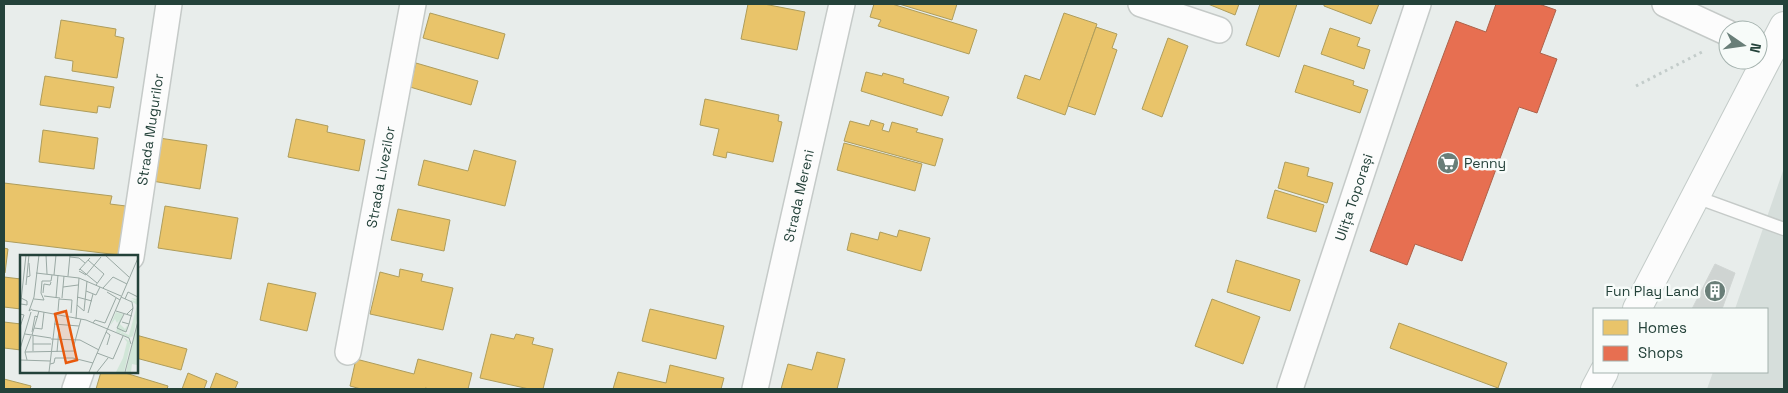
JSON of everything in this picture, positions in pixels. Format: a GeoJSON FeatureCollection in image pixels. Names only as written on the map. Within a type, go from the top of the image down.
{"type":"FeatureCollection","features":[{"type":"Feature","properties":{"kind":"street","name":"Strada Mugurilor"},"geometry":{"type":"LineString","coordinates":[[131,255],[169,4]]}},
{"type":"Feature","properties":{"kind":"street","name":"Strada Livezilor"},"geometry":{"type":"LineString","coordinates":[[348,352],[413,4]]}},
{"type":"Feature","properties":{"kind":"street","name":"Strada Mereni"},"geometry":{"type":"LineString","coordinates":[[755,389],[842,4]]}},
{"type":"Feature","properties":{"kind":"street"},"geometry":{"type":"LineString","coordinates":[[1140,4],[1218,30]]}},
{"type":"Feature","properties":{"kind":"street","name":"Ulița Toporași"},"geometry":{"type":"LineString","coordinates":[[1290,389],[1418,4]]}},
{"type":"Feature","properties":{"kind":"street"},"geometry":{"type":"LineString","coordinates":[[1665,4],[1718,28]]}},
{"type":"Feature","properties":{"kind":"street"},"geometry":{"type":"LineString","coordinates":[[1768,45],[1784,26]]}},
{"type":"Feature","properties":{"kind":"street"},"geometry":{"type":"LineString","coordinates":[[1638,308],[1696,196],[1755,70]]}},
{"type":"Feature","properties":{"kind":"street"},"geometry":{"type":"LineString","coordinates":[[75,389],[81,373]]}},
{"type":"Feature","properties":{"kind":"street"},"geometry":{"type":"LineString","coordinates":[[1595,389],[1603,373]]}},
{"type":"Feature","properties":{"kind":"lane"},"geometry":{"type":"LineString","coordinates":[[1696,196],[1784,229]]}},
{"type":"Feature","properties":{"kind":"path"},"geometry":{"type":"LineString","coordinates":[[1636,86],[1704,51]]}},
{"type":"Feature","properties":{"kind":"shaded area"},"geometry":{"type":"Polygon","coordinates":[[[1784,168],[1784,389],[1707,389],[1713,373],[1768,373],[1768,308],[1735,308],[1784,168]]]}},
{"type":"Feature","properties":{"kind":"building: Homes"},"geometry":{"type":"Polygon","coordinates":[[[748,4],[764,4],[805,12],[797,50],[741,39],[748,4]]]}},
{"type":"Feature","properties":{"kind":"building: Homes"},"geometry":{"type":"Polygon","coordinates":[[[874,4],[892,4],[977,30],[969,54],[878,26],[881,20],[870,17],[874,4]]]}},
{"type":"Feature","properties":{"kind":"building: Homes"},"geometry":{"type":"Polygon","coordinates":[[[899,4],[957,4],[952,20],[899,4]]]}},
{"type":"Feature","properties":{"kind":"building: Homes"},"geometry":{"type":"Polygon","coordinates":[[[1208,4],[1239,4],[1235,15],[1208,4]]]}},
{"type":"Feature","properties":{"kind":"building: Homes"},"geometry":{"type":"Polygon","coordinates":[[[1260,4],[1297,4],[1279,57],[1246,45],[1260,4]]]}},
{"type":"Feature","properties":{"kind":"building: Homes"},"geometry":{"type":"Polygon","coordinates":[[[1324,4],[1379,4],[1371,24],[1324,6],[1324,4]]]}},
{"type":"Feature","properties":{"kind":"building: Homes"},"geometry":{"type":"Polygon","coordinates":[[[430,13],[505,34],[498,59],[423,38],[430,13]]]}},
{"type":"Feature","properties":{"kind":"building: Homes"},"geometry":{"type":"Polygon","coordinates":[[[1064,13],[1097,24],[1065,115],[1017,98],[1025,75],[1040,80],[1064,13]]]}},
{"type":"Feature","properties":{"kind":"building: Homes"},"geometry":{"type":"Polygon","coordinates":[[[61,20],[116,29],[115,36],[124,38],[117,78],[72,71],[73,61],[55,58],[61,20]]]}},
{"type":"Feature","properties":{"kind":"building: Homes"},"geometry":{"type":"Polygon","coordinates":[[[1096,27],[1117,34],[1112,48],[1117,50],[1095,115],[1068,106],[1096,27]]]}},
{"type":"Feature","properties":{"kind":"building: Homes"},"geometry":{"type":"Polygon","coordinates":[[[1330,28],[1360,38],[1357,46],[1370,50],[1364,69],[1321,54],[1330,28]]]}},
{"type":"Feature","properties":{"kind":"building: Homes"},"geometry":{"type":"Polygon","coordinates":[[[1168,38],[1188,46],[1162,117],[1142,109],[1168,38]]]}},
{"type":"Feature","properties":{"kind":"building: Homes"},"geometry":{"type":"Polygon","coordinates":[[[416,63],[478,81],[471,105],[410,87],[416,63]]]}},
{"type":"Feature","properties":{"kind":"building: Homes"},"geometry":{"type":"Polygon","coordinates":[[[1304,65],[1354,81],[1353,85],[1368,90],[1360,113],[1295,92],[1304,65]]]}},
{"type":"Feature","properties":{"kind":"building: Homes"},"geometry":{"type":"Polygon","coordinates":[[[866,72],[882,76],[883,73],[904,79],[903,83],[949,97],[942,116],[861,91],[866,72]]]}},
{"type":"Feature","properties":{"kind":"building: Homes"},"geometry":{"type":"Polygon","coordinates":[[[45,76],[114,87],[110,108],[98,106],[97,113],[40,105],[45,76]]]}},
{"type":"Feature","properties":{"kind":"building: Homes"},"geometry":{"type":"Polygon","coordinates":[[[705,99],[779,115],[778,121],[782,122],[773,162],[727,152],[726,158],[713,155],[719,129],[700,125],[705,99]]]}},
{"type":"Feature","properties":{"kind":"building: Homes"},"geometry":{"type":"Polygon","coordinates":[[[296,119],[328,126],[327,132],[365,140],[359,171],[288,157],[296,119]]]}},
{"type":"Feature","properties":{"kind":"building: Homes"},"geometry":{"type":"Polygon","coordinates":[[[871,120],[884,124],[882,130],[889,132],[892,122],[918,129],[916,132],[943,139],[935,166],[844,141],[850,121],[869,126],[871,120]]]}},
{"type":"Feature","properties":{"kind":"building: Homes"},"geometry":{"type":"Polygon","coordinates":[[[43,130],[98,138],[94,169],[39,162],[43,130]]]}},
{"type":"Feature","properties":{"kind":"building: Homes"},"geometry":{"type":"Polygon","coordinates":[[[159,138],[207,145],[200,189],[152,181],[159,138]]]}},
{"type":"Feature","properties":{"kind":"building: Homes"},"geometry":{"type":"Polygon","coordinates":[[[844,143],[922,164],[915,191],[837,170],[844,143]]]}},
{"type":"Feature","properties":{"kind":"building: Homes"},"geometry":{"type":"Polygon","coordinates":[[[474,150],[516,161],[505,206],[418,185],[424,160],[468,171],[474,150]]]}},
{"type":"Feature","properties":{"kind":"building: Homes"},"geometry":{"type":"Polygon","coordinates":[[[1285,162],[1309,168],[1307,176],[1333,183],[1327,203],[1278,188],[1285,162]]]}},
{"type":"Feature","properties":{"kind":"building: Homes"},"geometry":{"type":"Polygon","coordinates":[[[4,183],[112,196],[110,204],[126,206],[119,255],[4,241],[4,183]]]}},
{"type":"Feature","properties":{"kind":"building: Homes"},"geometry":{"type":"Polygon","coordinates":[[[1275,190],[1324,205],[1316,232],[1267,218],[1275,190]]]}},
{"type":"Feature","properties":{"kind":"building: Homes"},"geometry":{"type":"Polygon","coordinates":[[[165,206],[238,218],[231,259],[158,248],[165,206]]]}},
{"type":"Feature","properties":{"kind":"building: Homes"},"geometry":{"type":"Polygon","coordinates":[[[398,209],[450,220],[444,251],[391,240],[398,209]]]}},
{"type":"Feature","properties":{"kind":"building: Homes"},"geometry":{"type":"Polygon","coordinates":[[[899,230],[930,238],[921,271],[847,250],[851,233],[878,240],[880,232],[897,237],[899,230]]]}},
{"type":"Feature","properties":{"kind":"building: Homes"},"geometry":{"type":"Polygon","coordinates":[[[4,248],[8,249],[5,273],[4,272],[4,248]]]}},
{"type":"Feature","properties":{"kind":"building: Homes"},"geometry":{"type":"Polygon","coordinates":[[[1236,260],[1300,280],[1290,311],[1227,292],[1236,260]]]}},
{"type":"Feature","properties":{"kind":"building: Homes"},"geometry":{"type":"Polygon","coordinates":[[[400,269],[423,274],[421,281],[453,288],[443,330],[370,314],[380,272],[399,277],[400,269]]]}},
{"type":"Feature","properties":{"kind":"building: Homes"},"geometry":{"type":"Polygon","coordinates":[[[4,277],[20,279],[20,309],[4,307],[4,277]]]}},
{"type":"Feature","properties":{"kind":"building: Homes"},"geometry":{"type":"Polygon","coordinates":[[[268,283],[316,293],[307,331],[260,320],[268,283]]]}},
{"type":"Feature","properties":{"kind":"building: Homes"},"geometry":{"type":"Polygon","coordinates":[[[1212,299],[1260,317],[1243,364],[1195,346],[1212,299]]]}},
{"type":"Feature","properties":{"kind":"building: Homes"},"geometry":{"type":"Polygon","coordinates":[[[650,309],[724,326],[716,359],[642,341],[650,309]]]}},
{"type":"Feature","properties":{"kind":"building: Homes"},"geometry":{"type":"Polygon","coordinates":[[[4,322],[20,324],[20,350],[4,348],[4,322]]]}},
{"type":"Feature","properties":{"kind":"building: Homes"},"geometry":{"type":"Polygon","coordinates":[[[1399,323],[1507,363],[1498,388],[1390,348],[1399,323]]]}},
{"type":"Feature","properties":{"kind":"building: Homes"},"geometry":{"type":"Polygon","coordinates":[[[491,334],[514,339],[516,334],[534,338],[532,344],[553,349],[543,389],[529,389],[480,378],[491,334]]]}},
{"type":"Feature","properties":{"kind":"building: Homes"},"geometry":{"type":"Polygon","coordinates":[[[138,336],[187,349],[181,370],[138,359],[138,336]]]}},
{"type":"Feature","properties":{"kind":"building: Homes"},"geometry":{"type":"Polygon","coordinates":[[[817,352],[845,359],[837,389],[781,389],[788,364],[812,370],[817,352]]]}},
{"type":"Feature","properties":{"kind":"building: Homes"},"geometry":{"type":"Polygon","coordinates":[[[356,359],[414,374],[418,359],[472,373],[468,389],[361,389],[350,386],[356,359]]]}},
{"type":"Feature","properties":{"kind":"building: Homes"},"geometry":{"type":"Polygon","coordinates":[[[670,365],[724,378],[721,389],[613,389],[618,372],[666,383],[670,365]]]}},
{"type":"Feature","properties":{"kind":"building: Homes"},"geometry":{"type":"Polygon","coordinates":[[[101,373],[125,373],[168,386],[167,389],[96,389],[101,373]]]}},
{"type":"Feature","properties":{"kind":"building: Homes"},"geometry":{"type":"Polygon","coordinates":[[[188,373],[207,381],[204,389],[182,389],[188,373]]]}},
{"type":"Feature","properties":{"kind":"building: Homes"},"geometry":{"type":"Polygon","coordinates":[[[216,373],[238,382],[235,389],[210,389],[216,373]]]}},
{"type":"Feature","properties":{"kind":"building: Homes"},"geometry":{"type":"Polygon","coordinates":[[[4,379],[31,386],[30,389],[4,389],[4,379]]]}},
{"type":"Feature","properties":{"kind":"building: Shops"},"geometry":{"type":"Polygon","coordinates":[[[1496,4],[1539,4],[1556,10],[1540,53],[1557,59],[1537,113],[1519,107],[1462,261],[1415,244],[1407,265],[1370,251],[1456,21],[1486,32],[1496,4]]]}},
{"type":"Feature","properties":{"kind":"building: Other","name":"Fun Play Land"},"geometry":{"type":"Polygon","coordinates":[[[1715,264],[1735,273],[1722,308],[1693,308],[1715,264]]]}},
{"type":"Feature","properties":{"kind":"place","name":"Penny"},"geometry":{"type":"Point","coordinates":[1448,163]}},
{"type":"Feature","properties":{"kind":"place","name":"Fun Play Land"},"geometry":{"type":"Point","coordinates":[1715,291]}}]}
